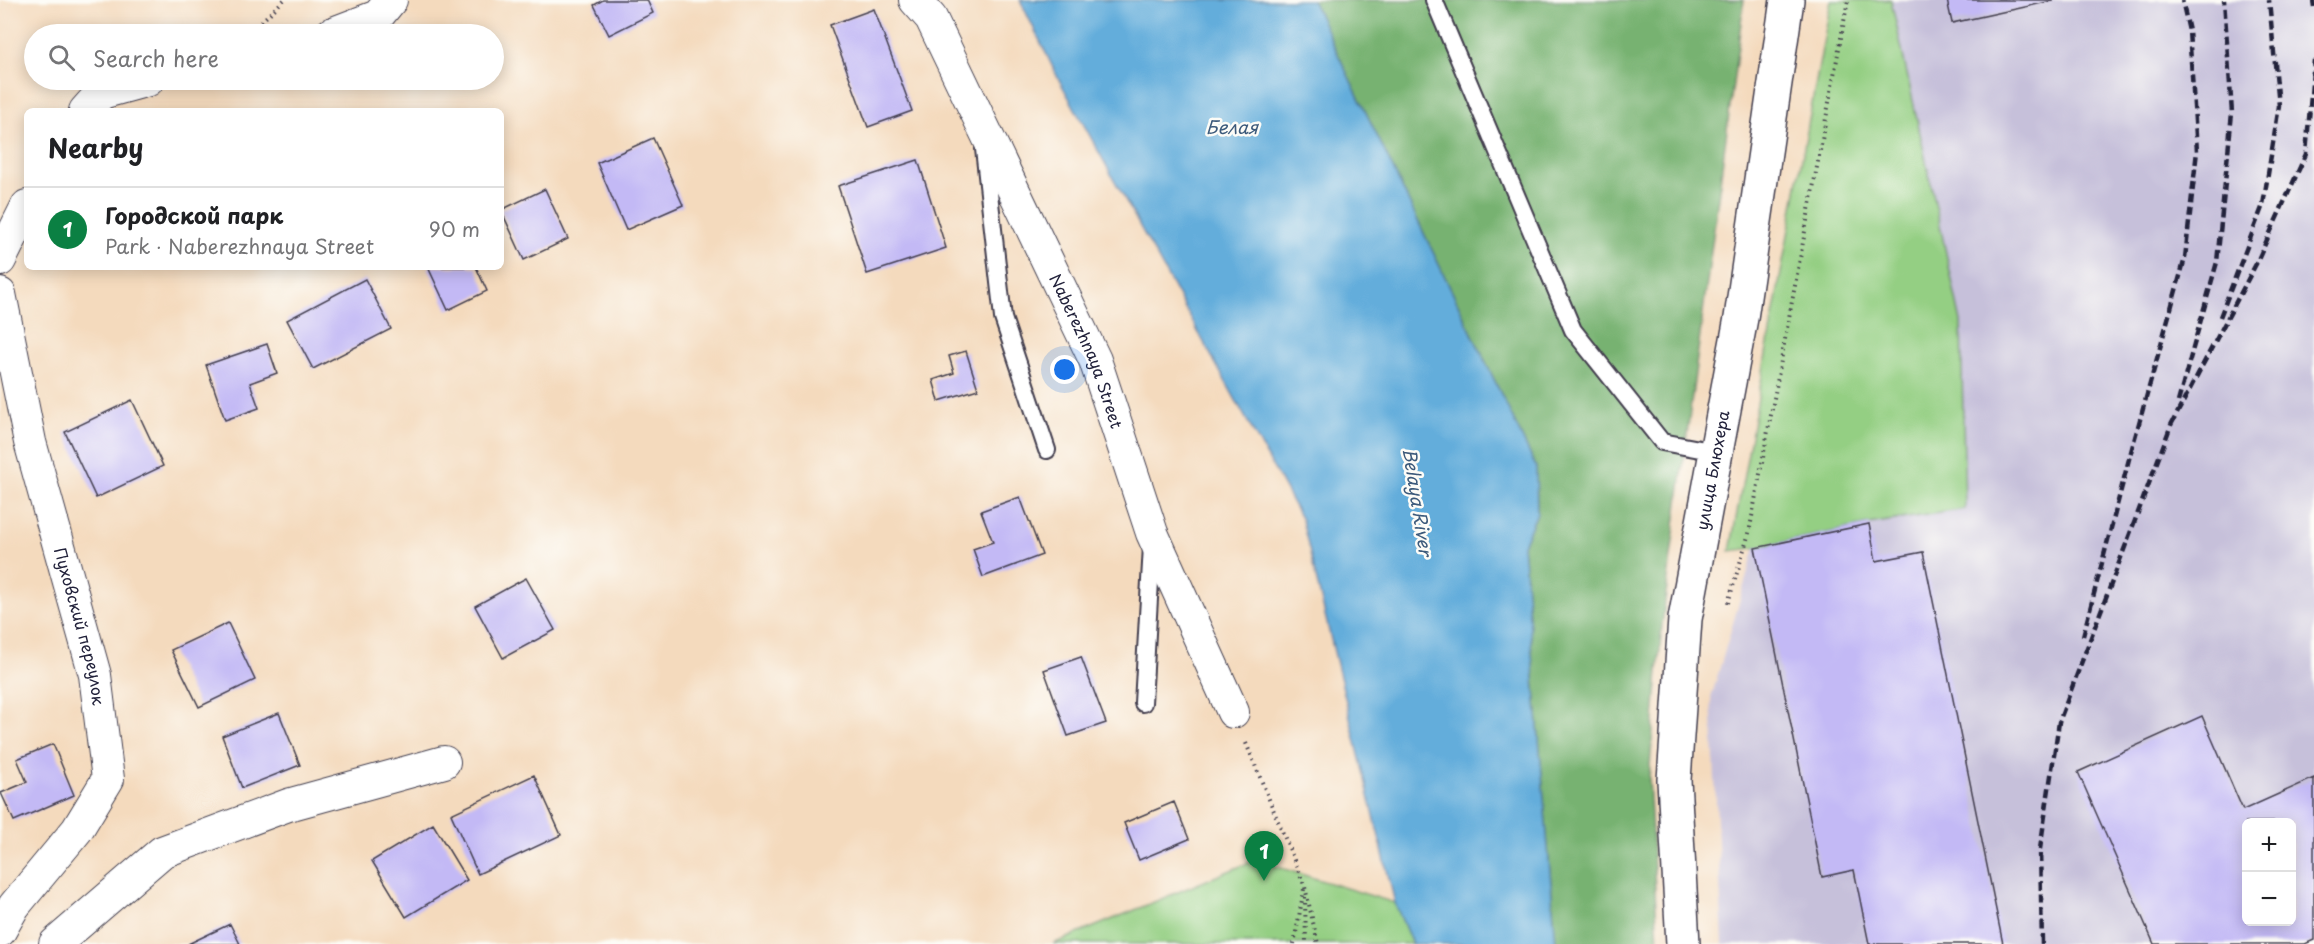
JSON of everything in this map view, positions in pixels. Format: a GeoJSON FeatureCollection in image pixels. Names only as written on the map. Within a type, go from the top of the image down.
{"type":"FeatureCollection","features":[{"type":"Feature","properties":{"kind":"main road","name":"улица Блюхера"},"geometry":{"type":"LineString","coordinates":[[1683,944],[1674,780],[1685,619],[1741,318],[1787,0]]}},
{"type":"Feature","properties":{"kind":"street"},"geometry":{"type":"LineString","coordinates":[[357,24],[378,16],[391,0]]}},
{"type":"Feature","properties":{"kind":"street","name":"Naberezhnaya Street"},"geometry":{"type":"LineString","coordinates":[[915,0],[931,18],[1095,360],[1152,533],[1233,712]]}},
{"type":"Feature","properties":{"kind":"street"},"geometry":{"type":"LineString","coordinates":[[88,108],[101,93],[112,90]]}},
{"type":"Feature","properties":{"kind":"street"},"geometry":{"type":"LineString","coordinates":[[0,260],[24,212]]}},
{"type":"Feature","properties":{"kind":"street","name":"Пуховский переулок"},"geometry":{"type":"LineString","coordinates":[[0,294],[30,442],[95,675],[108,779],[77,830],[14,906],[0,931]]}},
{"type":"Feature","properties":{"kind":"street"},"geometry":{"type":"LineString","coordinates":[[55,944],[162,852],[288,805],[444,762]]}},
{"type":"Feature","properties":{"kind":"lane"},"geometry":{"type":"LineString","coordinates":[[1434,0],[1573,330],[1662,442],[1716,452]]}},
{"type":"Feature","properties":{"kind":"lane"},"geometry":{"type":"LineString","coordinates":[[981,121],[1003,318],[1047,450]]}},
{"type":"Feature","properties":{"kind":"lane"},"geometry":{"type":"LineString","coordinates":[[1143,703],[1152,533]]}},
{"type":"Feature","properties":{"kind":"path"},"geometry":{"type":"LineString","coordinates":[[259,24],[284,0]]}},
{"type":"Feature","properties":{"kind":"path"},"geometry":{"type":"LineString","coordinates":[[1726,608],[1749,533],[1848,0]]}},
{"type":"Feature","properties":{"kind":"path"},"geometry":{"type":"LineString","coordinates":[[1233,712],[1305,887],[1318,944]]}},
{"type":"Feature","properties":{"kind":"path"},"geometry":{"type":"LineString","coordinates":[[1294,944],[1305,887]]}},
{"type":"Feature","properties":{"kind":"path"},"geometry":{"type":"LineString","coordinates":[[1305,887],[1306,944]]}},
{"type":"Feature","properties":{"kind":"shaded area"},"geometry":{"type":"Polygon","coordinates":[[[1891,0],[2314,0],[2314,944],[1723,944],[1711,698],[1755,548],[1869,524],[1961,322],[1891,0]]]}},
{"type":"Feature","properties":{"kind":"green space"},"geometry":{"type":"Polygon","coordinates":[[[1312,0],[1744,0],[1662,625],[1649,778],[1658,944],[1556,944],[1523,545],[1537,513],[1536,467],[1312,0]]]}},
{"type":"Feature","properties":{"kind":"green space"},"geometry":{"type":"Polygon","coordinates":[[[1831,0],[1891,0],[1961,322],[1965,509],[1869,524],[1755,548],[1730,551],[1831,0]]]}},
{"type":"Feature","properties":{"kind":"green space"},"geometry":{"type":"Polygon","coordinates":[[[1255,860],[1395,903],[1412,944],[1053,944],[1255,860]]]}},
{"type":"Feature","properties":{"kind":"water","name":"Белая"},"geometry":{"type":"Polygon","coordinates":[[[1020,0],[1312,0],[1536,467],[1537,513],[1523,545],[1556,944],[1412,944],[1395,903],[1302,520],[1058,78],[1020,0]]]}},
{"type":"Feature","properties":{"kind":"building"},"geometry":{"type":"Polygon","coordinates":[[[603,0],[647,0],[653,13],[609,35],[594,5],[603,0]]]}},
{"type":"Feature","properties":{"kind":"building"},"geometry":{"type":"Polygon","coordinates":[[[1947,0],[2052,0],[2052,1],[1952,23],[1947,0]]]}},
{"type":"Feature","properties":{"kind":"building"},"geometry":{"type":"Polygon","coordinates":[[[874,9],[912,111],[868,127],[830,25],[874,9]]]}},
{"type":"Feature","properties":{"kind":"building"},"geometry":{"type":"Polygon","coordinates":[[[653,138],[683,205],[626,230],[597,163],[653,138]]]}},
{"type":"Feature","properties":{"kind":"building"},"geometry":{"type":"Polygon","coordinates":[[[918,160],[946,248],[867,274],[838,186],[918,160]]]}},
{"type":"Feature","properties":{"kind":"building"},"geometry":{"type":"Polygon","coordinates":[[[545,189],[568,239],[524,260],[504,217],[504,209],[545,189]]]}},
{"type":"Feature","properties":{"kind":"building"},"geometry":{"type":"Polygon","coordinates":[[[429,270],[477,270],[487,291],[448,310],[429,270]]]}},
{"type":"Feature","properties":{"kind":"building"},"geometry":{"type":"Polygon","coordinates":[[[365,279],[391,329],[313,369],[287,320],[365,279]]]}},
{"type":"Feature","properties":{"kind":"building"},"geometry":{"type":"Polygon","coordinates":[[[267,344],[277,373],[250,383],[259,408],[225,420],[206,365],[267,344]]]}},
{"type":"Feature","properties":{"kind":"building"},"geometry":{"type":"Polygon","coordinates":[[[966,351],[978,389],[939,401],[933,380],[954,373],[949,356],[966,351]]]}},
{"type":"Feature","properties":{"kind":"building"},"geometry":{"type":"Polygon","coordinates":[[[132,400],[163,466],[96,498],[65,432],[132,400]]]}},
{"type":"Feature","properties":{"kind":"building"},"geometry":{"type":"Polygon","coordinates":[[[1020,497],[1042,555],[983,577],[973,549],[993,542],[981,511],[1020,497]]]}},
{"type":"Feature","properties":{"kind":"building"},"geometry":{"type":"Polygon","coordinates":[[[1869,524],[1876,561],[1923,552],[2003,944],[1869,944],[1854,870],[1822,877],[1755,548],[1869,524]]]}},
{"type":"Feature","properties":{"kind":"building"},"geometry":{"type":"Polygon","coordinates":[[[526,578],[555,630],[503,658],[475,606],[526,578]]]}},
{"type":"Feature","properties":{"kind":"building"},"geometry":{"type":"Polygon","coordinates":[[[228,623],[255,680],[199,707],[171,650],[228,623]]]}},
{"type":"Feature","properties":{"kind":"building"},"geometry":{"type":"Polygon","coordinates":[[[1081,657],[1106,723],[1068,736],[1044,670],[1081,657]]]}},
{"type":"Feature","properties":{"kind":"building"},"geometry":{"type":"Polygon","coordinates":[[[279,713],[300,765],[242,788],[222,736],[279,713]]]}},
{"type":"Feature","properties":{"kind":"building"},"geometry":{"type":"Polygon","coordinates":[[[2202,716],[2243,810],[2314,778],[2314,940],[2305,944],[2154,944],[2078,772],[2202,716]]]}},
{"type":"Feature","properties":{"kind":"building"},"geometry":{"type":"Polygon","coordinates":[[[53,744],[74,795],[14,821],[1,793],[27,782],[17,759],[53,744]]]}},
{"type":"Feature","properties":{"kind":"building"},"geometry":{"type":"Polygon","coordinates":[[[534,775],[561,835],[478,874],[451,814],[534,775]]]}},
{"type":"Feature","properties":{"kind":"building"},"geometry":{"type":"Polygon","coordinates":[[[1174,802],[1189,839],[1139,860],[1124,823],[1174,802]]]}},
{"type":"Feature","properties":{"kind":"building"},"geometry":{"type":"Polygon","coordinates":[[[433,824],[467,880],[406,917],[372,861],[433,824]]]}},
{"type":"Feature","properties":{"kind":"building"},"geometry":{"type":"Polygon","coordinates":[[[230,924],[240,944],[188,944],[230,924]]]}},
{"type":"Feature","properties":{"kind":"railway"},"geometry":{"type":"LineString","coordinates":[[2083,636],[2185,258],[2197,151],[2189,31],[2182,0]]}},
{"type":"Feature","properties":{"kind":"railway"},"geometry":{"type":"LineString","coordinates":[[2178,402],[2217,262],[2232,113],[2224,0]]}},
{"type":"Feature","properties":{"kind":"railway"},"geometry":{"type":"LineString","coordinates":[[2220,317],[2263,205],[2279,106],[2269,0]]}},
{"type":"Feature","properties":{"kind":"railway"},"geometry":{"type":"LineString","coordinates":[[2313,0],[2314,7]]}},
{"type":"Feature","properties":{"kind":"railway"},"geometry":{"type":"LineString","coordinates":[[2042,944],[2040,849],[2059,722],[2171,425],[2256,264],[2306,154],[2314,60]]}},
{"type":"Feature","properties":{"kind":"place","name":"Городской парк"},"geometry":{"type":"Point","coordinates":[1264,881]}},
{"type":"Feature","properties":{"kind":"water label","name":"Belaya River"},"geometry":{"type":"Point","coordinates":[1417,502]}}]}
